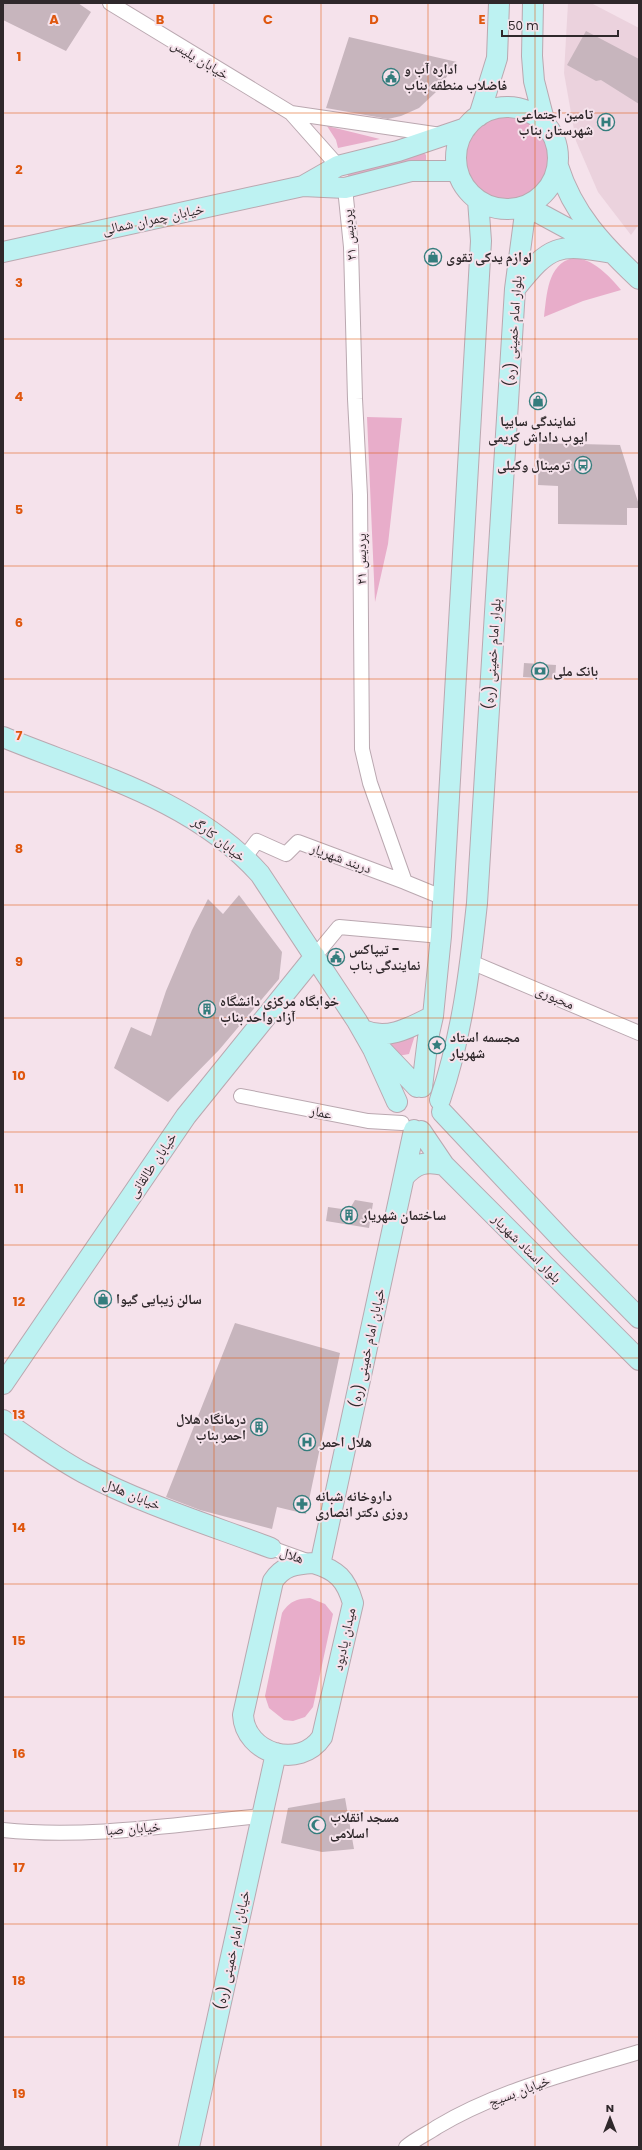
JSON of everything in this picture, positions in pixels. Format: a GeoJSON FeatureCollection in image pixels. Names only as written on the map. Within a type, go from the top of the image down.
{"type":"FeatureCollection","features":[{"type":"Feature","properties":{"kind":"main road"},"geometry":{"type":"LineString","coordinates":[[499,3],[496,58],[472,122],[458,146],[456,158],[458,171],[464,186],[478,200],[492,207],[506,210],[526,206],[536,201],[551,186],[558,166]]}},
{"type":"Feature","properties":{"kind":"main road"},"geometry":{"type":"LineString","coordinates":[[533,3],[532,56],[534,75],[545,124]]}},
{"type":"Feature","properties":{"kind":"main road"},"geometry":{"type":"LineString","coordinates":[[472,122],[496,109],[514,108],[531,113],[545,124],[551,131],[557,147],[558,166],[565,189],[573,204],[612,253],[639,278]]}},
{"type":"Feature","properties":{"kind":"main road","name":"خیابان چمران شمالی"},"geometry":{"type":"LineString","coordinates":[[303,186],[338,166],[398,151],[472,122]]}},
{"type":"Feature","properties":{"kind":"main road","name":"خیابان چمران شمالی"},"geometry":{"type":"LineString","coordinates":[[3,252],[303,186],[346,188],[411,171],[458,171]]}},
{"type":"Feature","properties":{"kind":"main road"},"geometry":{"type":"LineString","coordinates":[[420,1087],[433,1016],[444,898],[480,241],[478,200]]}},
{"type":"Feature","properties":{"kind":"main road"},"geometry":{"type":"LineString","coordinates":[[526,206],[612,253]]}},
{"type":"Feature","properties":{"kind":"main road","name":"بلوار امام خمینی (ره)"},"geometry":{"type":"LineString","coordinates":[[441,1106],[456,1042],[471,962],[477,903],[515,289],[526,206]]}},
{"type":"Feature","properties":{"kind":"main road"},"geometry":{"type":"LineString","coordinates":[[515,289],[542,258],[565,248],[578,247],[612,253]]}},
{"type":"Feature","properties":{"kind":"main road","name":"خیابان کارگر"},"geometry":{"type":"LineString","coordinates":[[3,737],[167,803],[218,836],[245,857],[260,874],[362,1030]]}},
{"type":"Feature","properties":{"kind":"main road","name":"خیابان طالقانی"},"geometry":{"type":"LineString","coordinates":[[3,1384],[186,1116],[315,956]]}},
{"type":"Feature","properties":{"kind":"main road"},"geometry":{"type":"LineString","coordinates":[[362,1030],[378,1034],[399,1032],[433,1016]]}},
{"type":"Feature","properties":{"kind":"main road"},"geometry":{"type":"LineString","coordinates":[[362,1030],[420,1087],[433,1091],[441,1106],[568,1246],[639,1318]]}},
{"type":"Feature","properties":{"kind":"main road"},"geometry":{"type":"LineString","coordinates":[[362,1030],[397,1102]]}},
{"type":"Feature","properties":{"kind":"main road"},"geometry":{"type":"LineString","coordinates":[[420,1087],[403,1092],[397,1102],[396,1113],[412,1128],[431,1128],[439,1121],[441,1106]]}},
{"type":"Feature","properties":{"kind":"main road","name":"بلوار استاد شهریار"},"geometry":{"type":"LineString","coordinates":[[412,1128],[444,1165],[639,1360]]}},
{"type":"Feature","properties":{"kind":"main road","name":"خیابان امام خمینی (ره)"},"geometry":{"type":"LineString","coordinates":[[316,1564],[404,1177],[412,1128]]}},
{"type":"Feature","properties":{"kind":"main road"},"geometry":{"type":"LineString","coordinates":[[404,1177],[413,1167],[420,1164],[428,1162],[444,1165]]}},
{"type":"Feature","properties":{"kind":"main road","name":"خیابان هلال"},"geometry":{"type":"LineString","coordinates":[[3,1420],[50,1453],[84,1473],[119,1490],[271,1548]]}},
{"type":"Feature","properties":{"kind":"main road"},"geometry":{"type":"LineString","coordinates":[[278,1574],[283,1569],[298,1564],[316,1564]]}},
{"type":"Feature","properties":{"kind":"main road","name":"میدان یادبود"},"geometry":{"type":"LineString","coordinates":[[278,1574],[273,1581],[262,1620],[242,1715],[246,1730],[255,1742],[267,1751],[297,1755],[311,1749],[322,1737],[353,1603],[349,1589],[340,1576],[328,1567],[316,1564]]}},
{"type":"Feature","properties":{"kind":"main road","name":"خیابان امام خمینی (ره)"},"geometry":{"type":"LineString","coordinates":[[189,2147],[276,1753]]}},
{"type":"Feature","properties":{"kind":"street","name":"خیابان پلیس"},"geometry":{"type":"LineString","coordinates":[[110,3],[291,113],[338,166]]}},
{"type":"Feature","properties":{"kind":"street","name":"خیابان پلیس"},"geometry":{"type":"LineString","coordinates":[[291,113],[442,135]]}},
{"type":"Feature","properties":{"kind":"street","name":"پردیس ۲۱"},"geometry":{"type":"LineString","coordinates":[[346,188],[351,247],[355,399],[360,496],[362,749],[370,783],[405,882]]}},
{"type":"Feature","properties":{"kind":"street","name":"دربند شهریار"},"geometry":{"type":"LineString","coordinates":[[245,857],[257,841],[286,854],[298,842],[405,882]]}},
{"type":"Feature","properties":{"kind":"street"},"geometry":{"type":"LineString","coordinates":[[405,882],[444,898]]}},
{"type":"Feature","properties":{"kind":"street"},"geometry":{"type":"LineString","coordinates":[[315,956],[339,927],[441,936]]}},
{"type":"Feature","properties":{"kind":"street","name":"محبوری"},"geometry":{"type":"LineString","coordinates":[[471,962],[639,1033]]}},
{"type":"Feature","properties":{"kind":"street","name":"عمار"},"geometry":{"type":"LineString","coordinates":[[241,1096],[368,1121],[412,1128]]}},
{"type":"Feature","properties":{"kind":"street"},"geometry":{"type":"LineString","coordinates":[[271,1548],[278,1564],[278,1574]]}},
{"type":"Feature","properties":{"kind":"street","name":"هلال"},"geometry":{"type":"LineString","coordinates":[[271,1548],[316,1564]]}},
{"type":"Feature","properties":{"kind":"street","name":"خیابان صبا"},"geometry":{"type":"LineString","coordinates":[[3,1830],[37,1834],[127,1829],[262,1816]]}},
{"type":"Feature","properties":{"kind":"street","name":"خیابان بسیج"},"geometry":{"type":"LineString","coordinates":[[406,2147],[457,2115],[534,2083],[639,2052]]}},
{"type":"Feature","properties":{"kind":"shaded area","name":"تامین اجتماعی شهرستان بناب"},"geometry":{"type":"Polygon","coordinates":[[[568,3],[591,3],[639,28],[639,224],[631,235],[598,192],[576,141],[564,73],[568,3]]]}},
{"type":"Feature","properties":{"kind":"shaded area"},"geometry":{"type":"Polygon","coordinates":[[[508,114],[525,118],[539,127],[548,141],[552,158],[548,175],[539,189],[525,198],[508,202],[491,198],[477,189],[468,175],[464,158],[468,141],[477,127],[491,118],[508,114]]]}},
{"type":"Feature","properties":{"kind":"shaded area"},"geometry":{"type":"Polygon","coordinates":[[[327,126],[380,139],[338,148],[336,140],[327,126]]]}},
{"type":"Feature","properties":{"kind":"shaded area"},"geometry":{"type":"Polygon","coordinates":[[[422,150],[426,155],[426,161],[349,178],[347,173],[422,150]]]}},
{"type":"Feature","properties":{"kind":"shaded area"},"geometry":{"type":"Polygon","coordinates":[[[573,258],[594,264],[621,290],[583,301],[544,317],[548,290],[553,274],[564,261],[573,258]]]}},
{"type":"Feature","properties":{"kind":"shaded area"},"geometry":{"type":"Polygon","coordinates":[[[367,417],[402,418],[388,544],[375,602],[367,417]]]}},
{"type":"Feature","properties":{"kind":"shaded area"},"geometry":{"type":"Polygon","coordinates":[[[416,1032],[409,1054],[398,1056],[379,1039],[416,1032]]]}},
{"type":"Feature","properties":{"kind":"shaded area"},"geometry":{"type":"Polygon","coordinates":[[[310,1598],[325,1604],[333,1614],[313,1707],[305,1717],[293,1721],[284,1720],[269,1708],[265,1696],[282,1613],[294,1601],[310,1598]]]}},
{"type":"Feature","properties":{"kind":"building"},"geometry":{"type":"Polygon","coordinates":[[[3,3],[78,3],[91,12],[66,51],[3,20],[3,3]]]}},
{"type":"Feature","properties":{"kind":"building","name":"تامین اجتماعی شهرستان بناب"},"geometry":{"type":"Polygon","coordinates":[[[586,31],[639,59],[639,104],[601,80],[596,81],[567,65],[586,31]]]}},
{"type":"Feature","properties":{"kind":"building","name":"اداره آب و فاضلاب منطقه بناب"},"geometry":{"type":"Polygon","coordinates":[[[349,37],[457,62],[436,92],[419,108],[401,116],[388,119],[326,108],[349,37]]]}},
{"type":"Feature","properties":{"kind":"building","name":"ترمینال وکیلی"},"geometry":{"type":"Polygon","coordinates":[[[539,443],[620,445],[639,505],[639,508],[627,508],[627,525],[558,524],[558,486],[538,485],[539,443]]]}},
{"type":"Feature","properties":{"kind":"building","name":"بانک ملی"},"geometry":{"type":"Polygon","coordinates":[[[524,663],[556,665],[555,679],[523,677],[524,663]]]}},
{"type":"Feature","properties":{"kind":"building","name":"خوابگاه مرکزی دانشگاه آزاد واحد بناب"},"geometry":{"type":"Polygon","coordinates":[[[239,895],[282,952],[279,979],[219,1050],[168,1102],[114,1068],[131,1027],[151,1036],[166,991],[192,930],[208,899],[223,914],[239,895]]]}},
{"type":"Feature","properties":{"kind":"building","name":"ساختمان شهریار"},"geometry":{"type":"Polygon","coordinates":[[[355,1200],[373,1203],[369,1228],[326,1221],[328,1207],[349,1210],[355,1200]]]}},
{"type":"Feature","properties":{"kind":"building","name":"درمانگاه هلال احمر بناب"},"geometry":{"type":"Polygon","coordinates":[[[235,1323],[340,1353],[306,1514],[277,1507],[272,1529],[200,1510],[166,1497],[235,1323]]]}},
{"type":"Feature","properties":{"kind":"building","name":"مسجد انقلاب اسلامی"},"geometry":{"type":"Polygon","coordinates":[[[345,1798],[354,1849],[322,1852],[281,1843],[288,1808],[345,1798]]]}},
{"type":"Feature","properties":{"kind":"place","name":"اداره آب و فاضلاب منطقه بناب"},"geometry":{"type":"Point","coordinates":[391,77]}},
{"type":"Feature","properties":{"kind":"place","name":"تامین اجتماعی شهرستان بناب"},"geometry":{"type":"Point","coordinates":[606,122]}},
{"type":"Feature","properties":{"kind":"place","name":"لوازم یدکی تقوی"},"geometry":{"type":"Point","coordinates":[433,257]}},
{"type":"Feature","properties":{"kind":"place","name":"نمایندگی سایپا ایوب داداش کریمی"},"geometry":{"type":"Point","coordinates":[538,401]}},
{"type":"Feature","properties":{"kind":"place","name":"ترمینال وکیلی"},"geometry":{"type":"Point","coordinates":[583,465]}},
{"type":"Feature","properties":{"kind":"place","name":"بانک ملی"},"geometry":{"type":"Point","coordinates":[540,671]}},
{"type":"Feature","properties":{"kind":"place","name":"تیپاکس - نمایندگی بناب"},"geometry":{"type":"Point","coordinates":[336,957]}},
{"type":"Feature","properties":{"kind":"place","name":"خوابگاه مرکزی دانشگاه آزاد واحد بناب"},"geometry":{"type":"Point","coordinates":[207,1009]}},
{"type":"Feature","properties":{"kind":"place","name":"مجسمه استاد شهریار"},"geometry":{"type":"Point","coordinates":[437,1045]}},
{"type":"Feature","properties":{"kind":"place","name":"ساختمان شهریار"},"geometry":{"type":"Point","coordinates":[349,1215]}},
{"type":"Feature","properties":{"kind":"place","name":"سالن زیبایی گیوا"},"geometry":{"type":"Point","coordinates":[103,1299]}},
{"type":"Feature","properties":{"kind":"place","name":"درمانگاه هلال احمر بناب"},"geometry":{"type":"Point","coordinates":[259,1427]}},
{"type":"Feature","properties":{"kind":"place","name":"هلال احمر"},"geometry":{"type":"Point","coordinates":[307,1442]}},
{"type":"Feature","properties":{"kind":"place","name":"داروخانه شبانه روزی دکتر انصاری"},"geometry":{"type":"Point","coordinates":[302,1504]}},
{"type":"Feature","properties":{"kind":"place","name":"مسجد انقلاب اسلامی"},"geometry":{"type":"Point","coordinates":[317,1825]}}]}
